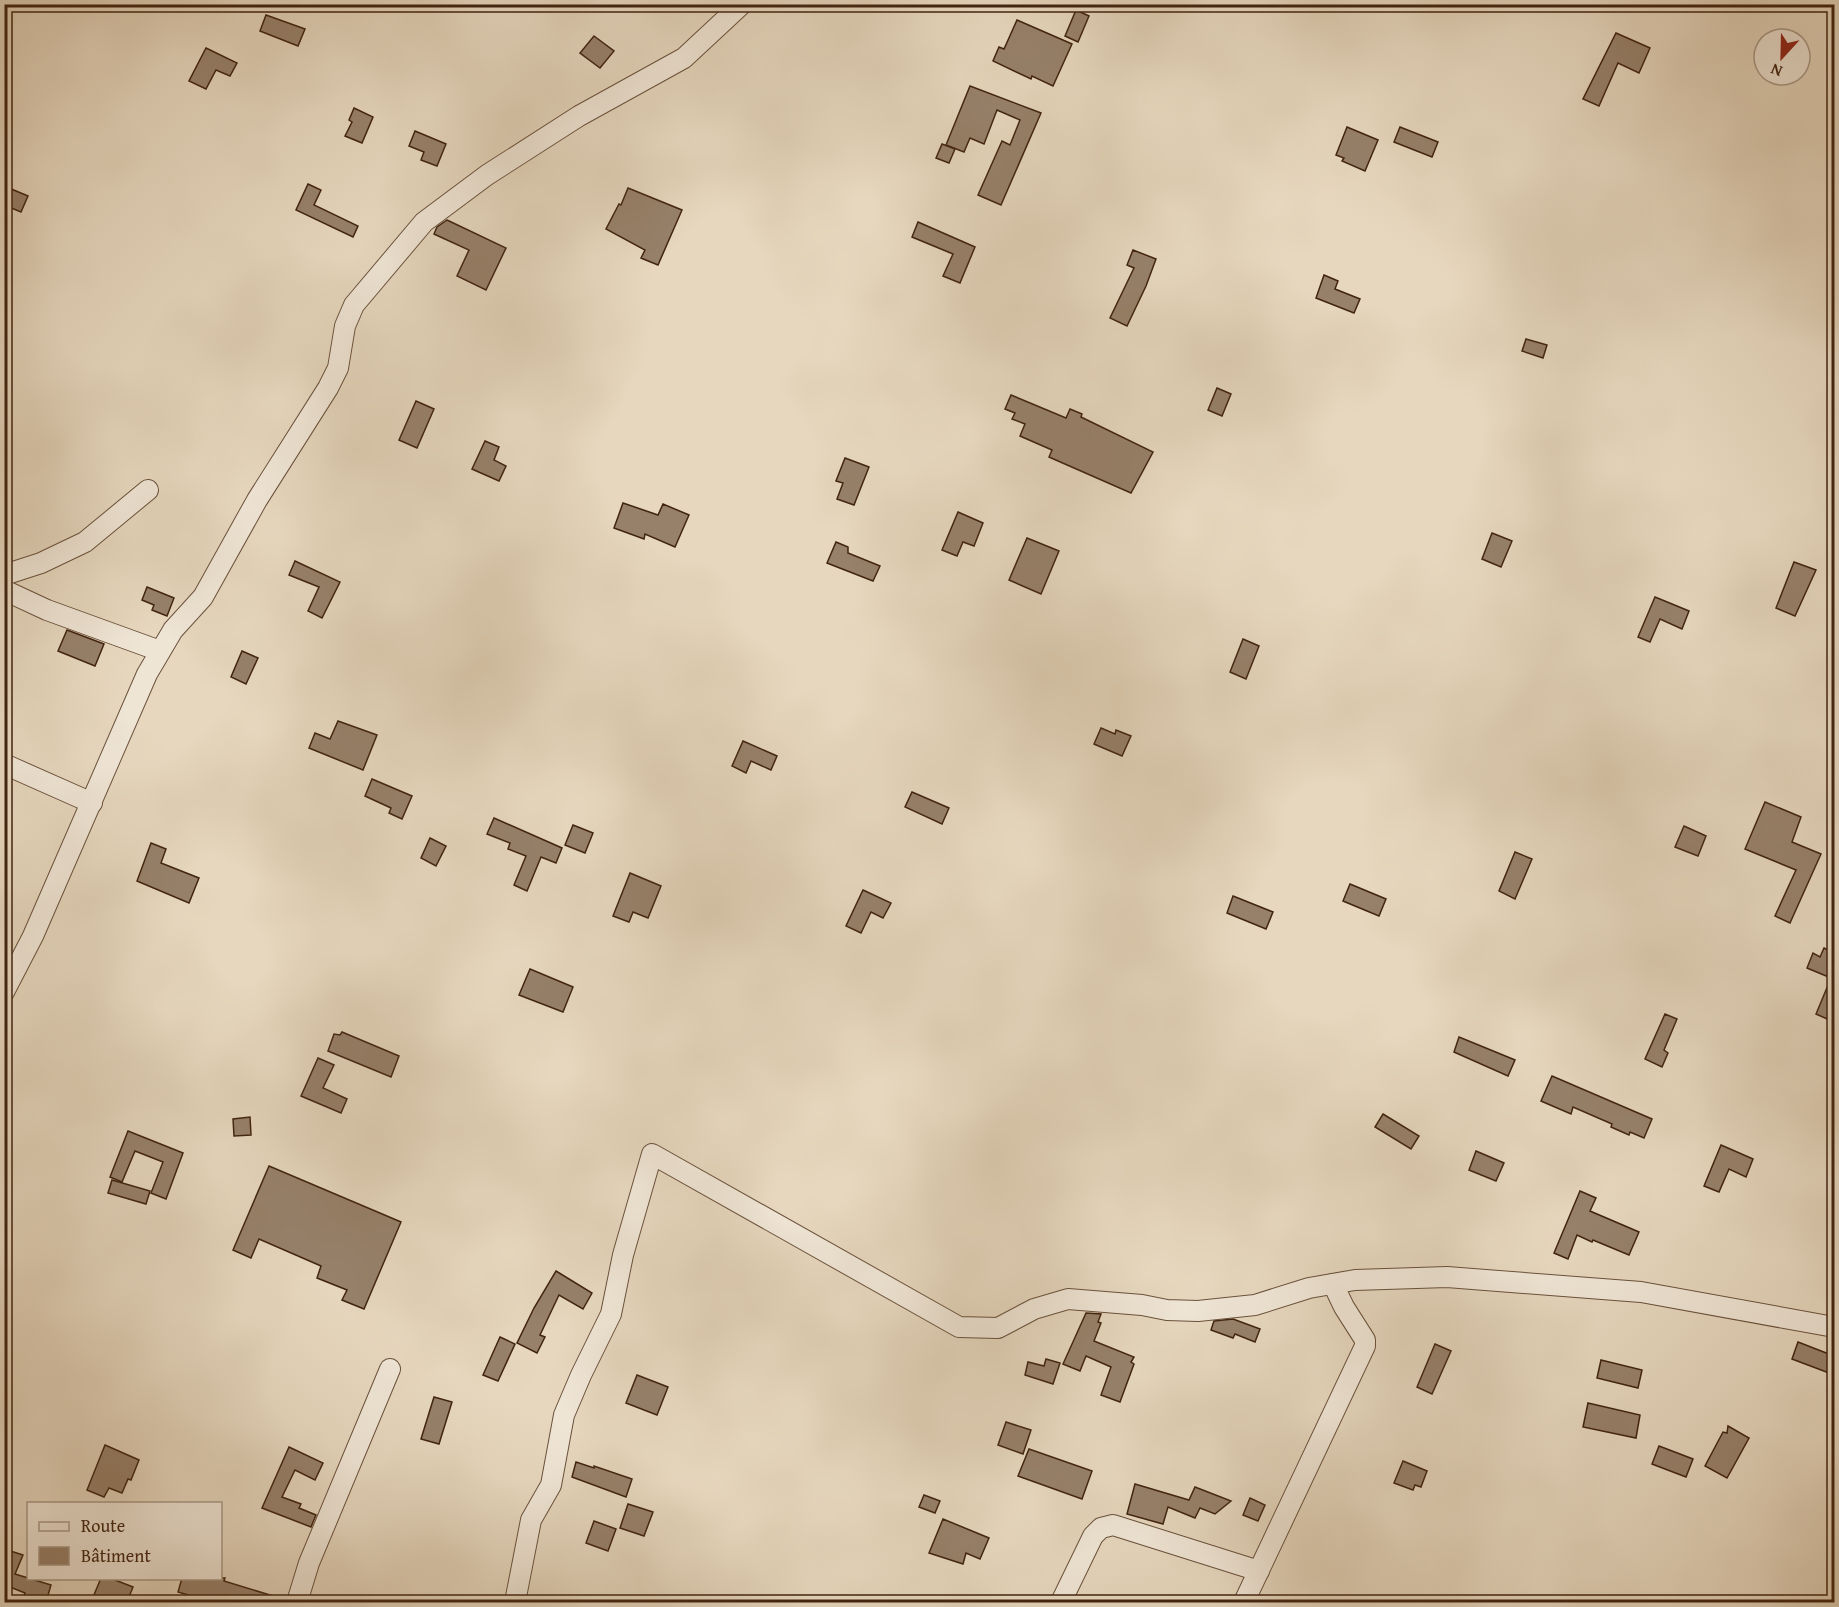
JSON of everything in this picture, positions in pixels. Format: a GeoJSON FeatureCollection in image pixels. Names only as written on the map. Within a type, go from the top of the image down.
{"type":"FeatureCollection","features":[{"type":"Feature","properties":{"kind":"street"},"geometry":{"type":"LineString","coordinates":[[4,992],[33,936],[147,674],[172,630],[203,597],[252,509],[328,388],[338,368],[345,326],[354,305],[424,222],[487,175],[579,116],[684,58],[742,4]]}},
{"type":"Feature","properties":{"kind":"street"},"geometry":{"type":"LineString","coordinates":[[4,575],[41,563],[85,542],[148,490]]}},
{"type":"Feature","properties":{"kind":"street"},"geometry":{"type":"LineString","coordinates":[[4,590],[47,610],[160,651]]}},
{"type":"Feature","properties":{"kind":"street"},"geometry":{"type":"LineString","coordinates":[[4,764],[92,803]]}},
{"type":"Feature","properties":{"kind":"street"},"geometry":{"type":"LineString","coordinates":[[516,1602],[531,1520],[551,1485],[564,1415],[611,1314],[623,1256],[652,1154],[959,1327],[998,1328],[1034,1309],[1068,1299],[1142,1305],[1167,1310],[1198,1311],[1255,1305],[1309,1288],[1355,1280],[1447,1276],[1641,1292],[1834,1327]]}},
{"type":"Feature","properties":{"kind":"street"},"geometry":{"type":"LineString","coordinates":[[1244,1602],[1365,1346],[1365,1340],[1344,1307],[1333,1284]]}},
{"type":"Feature","properties":{"kind":"street"},"geometry":{"type":"LineString","coordinates":[[297,1602],[309,1563],[390,1369]]}},
{"type":"Feature","properties":{"kind":"street"},"geometry":{"type":"LineString","coordinates":[[1061,1602],[1093,1536],[1101,1528],[1113,1525],[1259,1571]]}},
{"type":"Feature","properties":{"kind":"building"},"geometry":{"type":"Polygon","coordinates":[[[1076,10],[1089,16],[1078,42],[1065,36],[1076,10]]]}},
{"type":"Feature","properties":{"kind":"building"},"geometry":{"type":"Polygon","coordinates":[[[266,15],[305,29],[298,46],[260,31],[266,15]]]}},
{"type":"Feature","properties":{"kind":"building"},"geometry":{"type":"Polygon","coordinates":[[[1017,20],[1072,44],[1053,86],[1032,76],[1031,79],[993,61],[999,47],[1004,49],[1017,20]]]}},
{"type":"Feature","properties":{"kind":"building"},"geometry":{"type":"Polygon","coordinates":[[[1616,33],[1650,48],[1639,73],[1618,63],[1599,106],[1583,99],[1616,33]]]}},
{"type":"Feature","properties":{"kind":"building"},"geometry":{"type":"Polygon","coordinates":[[[594,36],[614,51],[600,68],[580,53],[594,36]]]}},
{"type":"Feature","properties":{"kind":"building"},"geometry":{"type":"Polygon","coordinates":[[[206,48],[237,63],[230,76],[216,70],[206,89],[189,81],[206,48]]]}},
{"type":"Feature","properties":{"kind":"building"},"geometry":{"type":"Polygon","coordinates":[[[970,86],[1041,113],[1001,205],[978,195],[1002,141],[1010,145],[1020,120],[997,110],[984,144],[970,138],[964,152],[946,145],[970,86]]]}},
{"type":"Feature","properties":{"kind":"building"},"geometry":{"type":"Polygon","coordinates":[[[354,108],[373,117],[362,143],[345,136],[352,122],[349,120],[354,108]]]}},
{"type":"Feature","properties":{"kind":"building"},"geometry":{"type":"Polygon","coordinates":[[[1347,127],[1378,140],[1365,171],[1342,161],[1344,158],[1336,155],[1347,127]]]}},
{"type":"Feature","properties":{"kind":"building"},"geometry":{"type":"Polygon","coordinates":[[[1400,127],[1438,142],[1432,157],[1394,142],[1400,127]]]}},
{"type":"Feature","properties":{"kind":"building"},"geometry":{"type":"Polygon","coordinates":[[[415,131],[446,144],[437,166],[421,160],[424,152],[409,146],[415,131]]]}},
{"type":"Feature","properties":{"kind":"building"},"geometry":{"type":"Polygon","coordinates":[[[942,144],[955,149],[949,163],[936,158],[942,144]]]}},
{"type":"Feature","properties":{"kind":"building"},"geometry":{"type":"Polygon","coordinates":[[[308,184],[321,190],[314,205],[358,226],[353,237],[296,210],[308,184]]]}},
{"type":"Feature","properties":{"kind":"building"},"geometry":{"type":"Polygon","coordinates":[[[4,186],[28,196],[21,212],[4,205],[4,186]]]}},
{"type":"Feature","properties":{"kind":"building"},"geometry":{"type":"Polygon","coordinates":[[[628,188],[682,210],[658,265],[641,258],[645,250],[606,229],[619,204],[621,205],[628,188]]]}},
{"type":"Feature","properties":{"kind":"building"},"geometry":{"type":"Polygon","coordinates":[[[447,220],[506,248],[486,290],[457,276],[469,250],[434,234],[437,227],[447,220]]]}},
{"type":"Feature","properties":{"kind":"building"},"geometry":{"type":"Polygon","coordinates":[[[918,222],[975,247],[960,283],[943,276],[953,254],[912,237],[918,222]]]}},
{"type":"Feature","properties":{"kind":"building"},"geometry":{"type":"Polygon","coordinates":[[[1133,250],[1156,259],[1127,326],[1110,318],[1134,268],[1127,265],[1133,250]]]}},
{"type":"Feature","properties":{"kind":"building"},"geometry":{"type":"Polygon","coordinates":[[[1324,275],[1338,281],[1335,289],[1360,299],[1354,313],[1316,298],[1324,275]]]}},
{"type":"Feature","properties":{"kind":"building"},"geometry":{"type":"Polygon","coordinates":[[[1526,339],[1547,345],[1543,358],[1522,351],[1526,339]]]}},
{"type":"Feature","properties":{"kind":"building"},"geometry":{"type":"Polygon","coordinates":[[[1217,388],[1231,394],[1222,416],[1208,410],[1217,388]]]}},
{"type":"Feature","properties":{"kind":"building"},"geometry":{"type":"Polygon","coordinates":[[[1011,395],[1066,418],[1070,409],[1082,414],[1081,417],[1153,452],[1131,493],[1049,457],[1052,450],[1020,436],[1025,424],[1012,419],[1015,413],[1005,409],[1011,395]]]}},
{"type":"Feature","properties":{"kind":"building"},"geometry":{"type":"Polygon","coordinates":[[[416,401],[434,409],[417,448],[399,440],[416,401]]]}},
{"type":"Feature","properties":{"kind":"building"},"geometry":{"type":"Polygon","coordinates":[[[485,441],[499,447],[494,460],[506,466],[499,481],[472,469],[485,441]]]}},
{"type":"Feature","properties":{"kind":"building"},"geometry":{"type":"Polygon","coordinates":[[[845,458],[869,467],[854,505],[837,499],[843,483],[836,481],[845,458]]]}},
{"type":"Feature","properties":{"kind":"building"},"geometry":{"type":"Polygon","coordinates":[[[623,503],[658,515],[663,504],[689,515],[675,547],[645,534],[644,539],[614,528],[623,503]]]}},
{"type":"Feature","properties":{"kind":"building"},"geometry":{"type":"Polygon","coordinates":[[[958,512],[983,523],[974,546],[963,542],[957,556],[942,550],[958,512]]]}},
{"type":"Feature","properties":{"kind":"building"},"geometry":{"type":"Polygon","coordinates":[[[1492,533],[1512,541],[1501,567],[1482,559],[1492,533]]]}},
{"type":"Feature","properties":{"kind":"building"},"geometry":{"type":"Polygon","coordinates":[[[1027,538],[1059,551],[1041,594],[1009,580],[1027,538]]]}},
{"type":"Feature","properties":{"kind":"building"},"geometry":{"type":"Polygon","coordinates":[[[836,542],[848,547],[848,553],[880,566],[873,581],[827,563],[836,542]]]}},
{"type":"Feature","properties":{"kind":"building"},"geometry":{"type":"Polygon","coordinates":[[[295,561],[340,582],[322,618],[308,611],[319,587],[289,575],[295,561]]]}},
{"type":"Feature","properties":{"kind":"building"},"geometry":{"type":"Polygon","coordinates":[[[1794,562],[1816,570],[1795,616],[1776,608],[1794,562]]]}},
{"type":"Feature","properties":{"kind":"building"},"geometry":{"type":"Polygon","coordinates":[[[147,587],[174,598],[167,616],[152,610],[154,605],[142,600],[147,587]]]}},
{"type":"Feature","properties":{"kind":"building"},"geometry":{"type":"Polygon","coordinates":[[[1655,597],[1689,611],[1682,629],[1660,619],[1650,642],[1638,637],[1655,597]]]}},
{"type":"Feature","properties":{"kind":"building"},"geometry":{"type":"Polygon","coordinates":[[[67,630],[104,644],[95,666],[58,651],[67,630]]]}},
{"type":"Feature","properties":{"kind":"building"},"geometry":{"type":"Polygon","coordinates":[[[1243,639],[1259,646],[1246,679],[1230,672],[1243,639]]]}},
{"type":"Feature","properties":{"kind":"building"},"geometry":{"type":"Polygon","coordinates":[[[242,651],[258,658],[246,684],[231,677],[242,651]]]}},
{"type":"Feature","properties":{"kind":"building"},"geometry":{"type":"Polygon","coordinates":[[[338,721],[377,735],[363,770],[309,748],[315,733],[330,739],[338,721]]]}},
{"type":"Feature","properties":{"kind":"building"},"geometry":{"type":"Polygon","coordinates":[[[1101,728],[1115,734],[1116,730],[1131,736],[1122,756],[1094,744],[1101,728]]]}},
{"type":"Feature","properties":{"kind":"building"},"geometry":{"type":"Polygon","coordinates":[[[743,741],[777,756],[771,770],[751,761],[746,773],[732,766],[743,741]]]}},
{"type":"Feature","properties":{"kind":"building"},"geometry":{"type":"Polygon","coordinates":[[[372,779],[412,796],[402,819],[389,813],[391,808],[365,796],[372,779]]]}},
{"type":"Feature","properties":{"kind":"building"},"geometry":{"type":"Polygon","coordinates":[[[912,792],[949,808],[942,824],[905,807],[912,792]]]}},
{"type":"Feature","properties":{"kind":"building"},"geometry":{"type":"Polygon","coordinates":[[[1765,802],[1801,817],[1792,842],[1821,854],[1790,923],[1775,916],[1796,870],[1745,849],[1765,802]]]}},
{"type":"Feature","properties":{"kind":"building"},"geometry":{"type":"Polygon","coordinates":[[[494,818],[562,848],[556,863],[541,857],[527,891],[514,885],[526,856],[508,849],[510,843],[487,834],[494,818]]]}},
{"type":"Feature","properties":{"kind":"building"},"geometry":{"type":"Polygon","coordinates":[[[573,825],[593,833],[585,853],[565,845],[573,825]]]}},
{"type":"Feature","properties":{"kind":"building"},"geometry":{"type":"Polygon","coordinates":[[[1684,826],[1706,836],[1698,856],[1675,847],[1684,826]]]}},
{"type":"Feature","properties":{"kind":"building"},"geometry":{"type":"Polygon","coordinates":[[[430,838],[446,846],[436,866],[421,858],[430,838]]]}},
{"type":"Feature","properties":{"kind":"building"},"geometry":{"type":"Polygon","coordinates":[[[151,843],[166,849],[161,863],[199,878],[189,903],[137,881],[151,843]]]}},
{"type":"Feature","properties":{"kind":"building"},"geometry":{"type":"Polygon","coordinates":[[[1515,852],[1532,859],[1515,899],[1499,891],[1515,852]]]}},
{"type":"Feature","properties":{"kind":"building"},"geometry":{"type":"Polygon","coordinates":[[[630,873],[661,886],[648,918],[633,912],[629,922],[613,916],[630,873]]]}},
{"type":"Feature","properties":{"kind":"building"},"geometry":{"type":"Polygon","coordinates":[[[1350,884],[1386,899],[1379,916],[1343,901],[1350,884]]]}},
{"type":"Feature","properties":{"kind":"building"},"geometry":{"type":"Polygon","coordinates":[[[863,890],[891,903],[883,918],[871,912],[861,933],[846,926],[863,890]]]}},
{"type":"Feature","properties":{"kind":"building"},"geometry":{"type":"Polygon","coordinates":[[[1233,896],[1273,912],[1266,929],[1227,913],[1233,896]]]}},
{"type":"Feature","properties":{"kind":"building"},"geometry":{"type":"Polygon","coordinates":[[[1824,948],[1834,953],[1834,1022],[1816,1014],[1831,978],[1807,968],[1813,953],[1820,957],[1824,948]]]}},
{"type":"Feature","properties":{"kind":"building"},"geometry":{"type":"Polygon","coordinates":[[[530,969],[573,987],[563,1012],[519,995],[530,969]]]}},
{"type":"Feature","properties":{"kind":"building"},"geometry":{"type":"Polygon","coordinates":[[[1665,1014],[1677,1019],[1664,1050],[1668,1053],[1662,1067],[1645,1059],[1665,1014]]]}},
{"type":"Feature","properties":{"kind":"building"},"geometry":{"type":"Polygon","coordinates":[[[342,1032],[399,1056],[391,1077],[328,1051],[334,1034],[340,1035],[342,1032]]]}},
{"type":"Feature","properties":{"kind":"building"},"geometry":{"type":"Polygon","coordinates":[[[1459,1037],[1515,1060],[1508,1076],[1454,1052],[1459,1037]]]}},
{"type":"Feature","properties":{"kind":"building"},"geometry":{"type":"Polygon","coordinates":[[[318,1058],[334,1065],[323,1088],[347,1099],[341,1113],[301,1096],[318,1058]]]}},
{"type":"Feature","properties":{"kind":"building"},"geometry":{"type":"Polygon","coordinates":[[[1552,1076],[1652,1119],[1644,1138],[1630,1132],[1629,1135],[1611,1127],[1612,1124],[1573,1107],[1571,1114],[1541,1101],[1552,1076]]]}},
{"type":"Feature","properties":{"kind":"building"},"geometry":{"type":"Polygon","coordinates":[[[1383,1114],[1419,1136],[1411,1149],[1375,1127],[1383,1114]]]}},
{"type":"Feature","properties":{"kind":"building"},"geometry":{"type":"Polygon","coordinates":[[[250,1117],[251,1135],[234,1136],[233,1119],[250,1117]]]}},
{"type":"Feature","properties":{"kind":"building"},"geometry":{"type":"Polygon","coordinates":[[[128,1131],[183,1153],[166,1199],[151,1193],[163,1162],[135,1151],[122,1182],[110,1177],[128,1131]]]}},
{"type":"Feature","properties":{"kind":"building"},"geometry":{"type":"Polygon","coordinates":[[[1721,1145],[1753,1159],[1746,1177],[1729,1169],[1719,1192],[1704,1186],[1721,1145]]]}},
{"type":"Feature","properties":{"kind":"building"},"geometry":{"type":"Polygon","coordinates":[[[1476,1151],[1504,1163],[1496,1181],[1469,1170],[1476,1151]]]}},
{"type":"Feature","properties":{"kind":"building"},"geometry":{"type":"Polygon","coordinates":[[[269,1166],[401,1222],[364,1309],[342,1300],[347,1290],[317,1278],[321,1266],[259,1239],[251,1258],[233,1250],[269,1166]]]}},
{"type":"Feature","properties":{"kind":"building"},"geometry":{"type":"Polygon","coordinates":[[[112,1180],[150,1191],[146,1204],[108,1193],[112,1180]]]}},
{"type":"Feature","properties":{"kind":"building"},"geometry":{"type":"Polygon","coordinates":[[[1580,1191],[1596,1198],[1590,1211],[1639,1232],[1629,1255],[1577,1235],[1568,1259],[1554,1253],[1580,1191]]]}},
{"type":"Feature","properties":{"kind":"building"},"geometry":{"type":"Polygon","coordinates":[[[556,1271],[592,1293],[583,1309],[559,1295],[540,1335],[545,1337],[537,1353],[517,1343],[556,1271]]]}},
{"type":"Feature","properties":{"kind":"building"},"geometry":{"type":"Polygon","coordinates":[[[1086,1313],[1101,1314],[1098,1322],[1101,1323],[1094,1341],[1134,1357],[1131,1362],[1134,1364],[1120,1402],[1101,1395],[1111,1367],[1086,1356],[1080,1371],[1063,1364],[1086,1313]]]}},
{"type":"Feature","properties":{"kind":"building"},"geometry":{"type":"Polygon","coordinates":[[[1233,1319],[1260,1329],[1255,1342],[1235,1334],[1233,1338],[1211,1330],[1214,1321],[1233,1319]]]}},
{"type":"Feature","properties":{"kind":"building"},"geometry":{"type":"Polygon","coordinates":[[[500,1337],[515,1344],[498,1381],[483,1375],[500,1337]]]}},
{"type":"Feature","properties":{"kind":"building"},"geometry":{"type":"Polygon","coordinates":[[[1798,1342],[1834,1356],[1829,1373],[1792,1359],[1798,1342]]]}},
{"type":"Feature","properties":{"kind":"building"},"geometry":{"type":"Polygon","coordinates":[[[1435,1344],[1451,1351],[1432,1394],[1417,1387],[1435,1344]]]}},
{"type":"Feature","properties":{"kind":"building"},"geometry":{"type":"Polygon","coordinates":[[[1046,1359],[1060,1363],[1053,1384],[1025,1375],[1028,1362],[1044,1366],[1046,1359]]]}},
{"type":"Feature","properties":{"kind":"building"},"geometry":{"type":"Polygon","coordinates":[[[1601,1360],[1642,1370],[1638,1388],[1597,1378],[1601,1360]]]}},
{"type":"Feature","properties":{"kind":"building"},"geometry":{"type":"Polygon","coordinates":[[[637,1375],[668,1387],[657,1415],[626,1403],[637,1375]]]}},
{"type":"Feature","properties":{"kind":"building"},"geometry":{"type":"Polygon","coordinates":[[[434,1397],[452,1402],[439,1444],[421,1439],[434,1397]]]}},
{"type":"Feature","properties":{"kind":"building"},"geometry":{"type":"Polygon","coordinates":[[[1588,1403],[1640,1415],[1636,1438],[1583,1427],[1588,1403]]]}},
{"type":"Feature","properties":{"kind":"building"},"geometry":{"type":"Polygon","coordinates":[[[1006,1422],[1031,1430],[1023,1454],[998,1445],[1006,1422]]]}},
{"type":"Feature","properties":{"kind":"building"},"geometry":{"type":"Polygon","coordinates":[[[1728,1426],[1749,1438],[1727,1478],[1705,1466],[1723,1432],[1727,1433],[1728,1426]]]}},
{"type":"Feature","properties":{"kind":"building"},"geometry":{"type":"Polygon","coordinates":[[[105,1445],[139,1460],[131,1480],[128,1479],[122,1493],[109,1488],[104,1497],[87,1490],[105,1445]]]}},
{"type":"Feature","properties":{"kind":"building"},"geometry":{"type":"Polygon","coordinates":[[[1659,1446],[1693,1459],[1686,1477],[1652,1464],[1659,1446]]]}},
{"type":"Feature","properties":{"kind":"building"},"geometry":{"type":"Polygon","coordinates":[[[289,1447],[323,1463],[315,1480],[295,1470],[282,1497],[301,1504],[299,1508],[316,1515],[311,1527],[262,1508],[289,1447]]]}},
{"type":"Feature","properties":{"kind":"building"},"geometry":{"type":"Polygon","coordinates":[[[1029,1449],[1092,1471],[1082,1499],[1018,1476],[1029,1449]]]}},
{"type":"Feature","properties":{"kind":"building"},"geometry":{"type":"Polygon","coordinates":[[[1403,1461],[1427,1471],[1421,1487],[1415,1485],[1413,1490],[1394,1483],[1403,1461]]]}},
{"type":"Feature","properties":{"kind":"building"},"geometry":{"type":"Polygon","coordinates":[[[576,1462],[632,1479],[626,1497],[572,1477],[576,1462]]]}},
{"type":"Feature","properties":{"kind":"building"},"geometry":{"type":"Polygon","coordinates":[[[1135,1484],[1189,1500],[1195,1487],[1231,1501],[1215,1514],[1200,1508],[1195,1518],[1168,1507],[1163,1524],[1127,1514],[1135,1484]]]}},
{"type":"Feature","properties":{"kind":"building"},"geometry":{"type":"Polygon","coordinates":[[[924,1495],[940,1501],[935,1513],[919,1507],[924,1495]]]}},
{"type":"Feature","properties":{"kind":"building"},"geometry":{"type":"Polygon","coordinates":[[[1250,1498],[1265,1505],[1258,1521],[1243,1515],[1250,1498]]]}},
{"type":"Feature","properties":{"kind":"building"},"geometry":{"type":"Polygon","coordinates":[[[628,1504],[653,1512],[644,1536],[620,1528],[628,1504]]]}},
{"type":"Feature","properties":{"kind":"building"},"geometry":{"type":"Polygon","coordinates":[[[943,1519],[989,1538],[980,1559],[966,1553],[963,1564],[929,1553],[943,1519]]]}},
{"type":"Feature","properties":{"kind":"building"},"geometry":{"type":"Polygon","coordinates":[[[594,1521],[616,1529],[608,1551],[586,1543],[594,1521]]]}},
{"type":"Feature","properties":{"kind":"building"},"geometry":{"type":"Polygon","coordinates":[[[4,1549],[23,1555],[15,1574],[27,1578],[27,1580],[51,1585],[46,1602],[22,1602],[25,1593],[10,1587],[4,1600],[4,1549]]]}},
{"type":"Feature","properties":{"kind":"building"},"geometry":{"type":"Polygon","coordinates":[[[225,1578],[224,1581],[283,1599],[283,1602],[212,1602],[178,1592],[181,1580],[222,1580],[225,1578]]]}},
{"type":"Feature","properties":{"kind":"building"},"geometry":{"type":"Polygon","coordinates":[[[100,1580],[115,1580],[133,1587],[127,1602],[91,1602],[100,1580]]]}}]}
